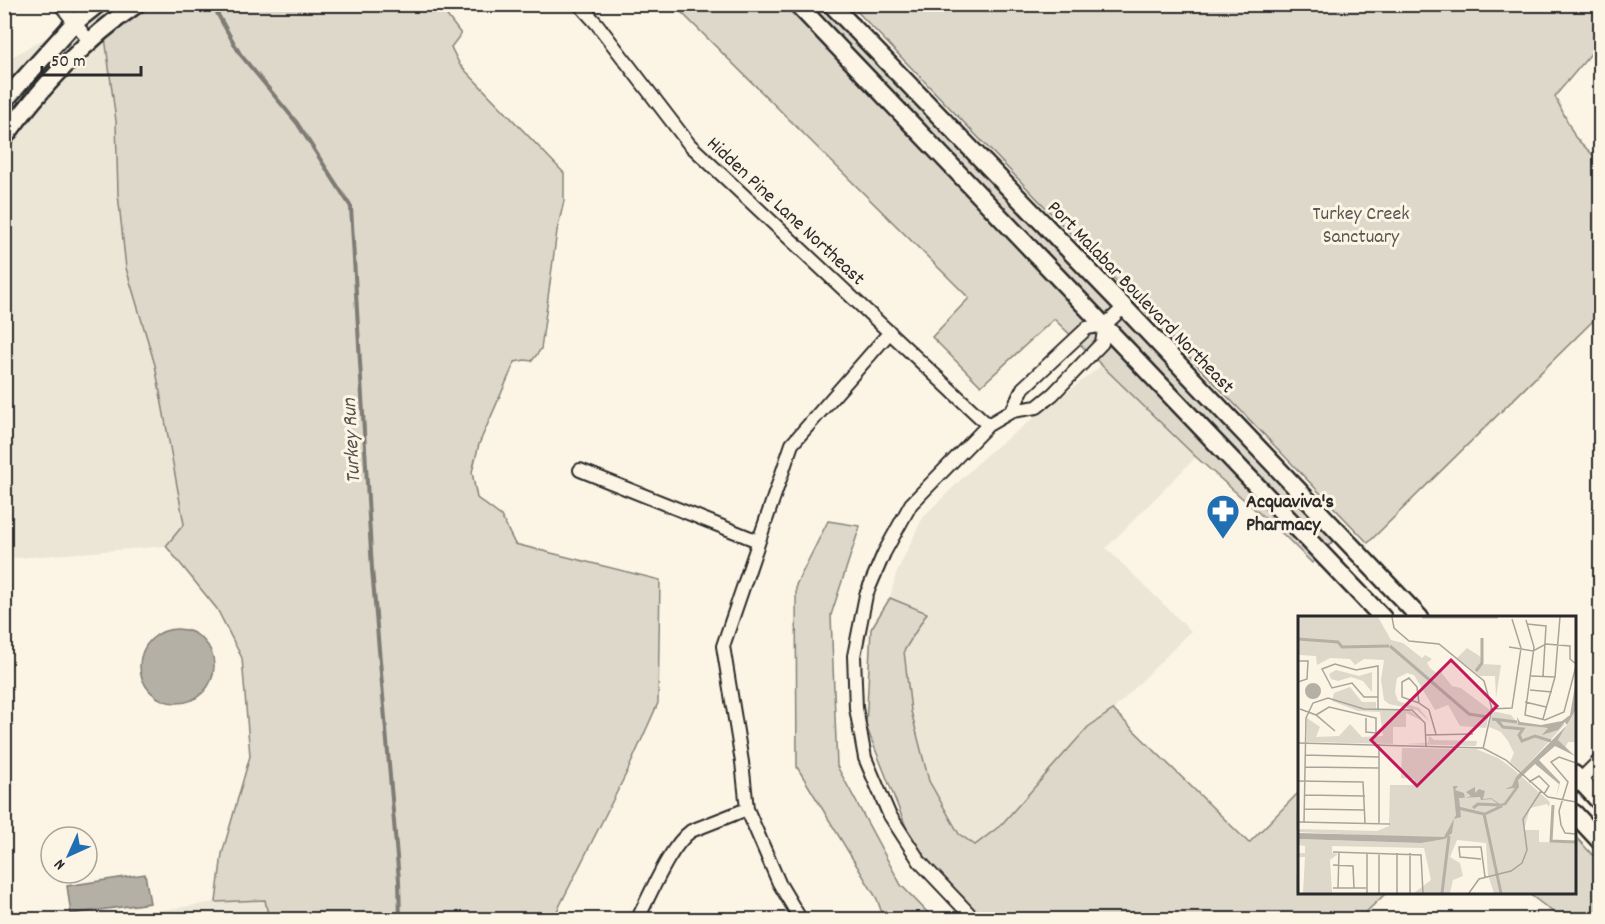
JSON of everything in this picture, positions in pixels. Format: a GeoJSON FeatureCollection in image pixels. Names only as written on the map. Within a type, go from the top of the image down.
{"type":"FeatureCollection","features":[{"type":"Feature","properties":{"kind":"street"},"geometry":{"type":"LineString","coordinates":[[60,4],[89,41]]}},
{"type":"Feature","properties":{"kind":"street"},"geometry":{"type":"LineString","coordinates":[[4,101],[75,23],[98,4]]}},
{"type":"Feature","properties":{"kind":"street"},"geometry":{"type":"LineString","coordinates":[[4,138],[89,41],[137,4]]}},
{"type":"Feature","properties":{"kind":"street","name":"Hidden Pine Lane Northeast"},"geometry":{"type":"LineString","coordinates":[[579,4],[689,144],[988,425]]}},
{"type":"Feature","properties":{"kind":"street"},"geometry":{"type":"LineString","coordinates":[[797,4],[1381,616]]}},
{"type":"Feature","properties":{"kind":"street","name":"Port Malabar Boulevard Northeast"},"geometry":{"type":"LineString","coordinates":[[831,4],[1418,616]]}},
{"type":"Feature","properties":{"kind":"street"},"geometry":{"type":"LineString","coordinates":[[1012,411],[1023,388],[1074,340],[1087,328],[1105,325],[1124,307]]}},
{"type":"Feature","properties":{"kind":"street"},"geometry":{"type":"LineString","coordinates":[[975,920],[920,862],[889,814],[865,758],[856,708],[854,656],[866,595],[884,553],[911,504],[988,425],[1012,411],[1037,407],[1053,394],[1102,343],[1105,325]]}},
{"type":"Feature","properties":{"kind":"street"},"geometry":{"type":"LineString","coordinates":[[801,920],[779,883],[747,809],[742,762],[723,646],[792,444],[890,333]]}},
{"type":"Feature","properties":{"kind":"street"},"geometry":{"type":"LineString","coordinates":[[580,470],[758,541]]}},
{"type":"Feature","properties":{"kind":"street"},"geometry":{"type":"LineString","coordinates":[[1600,759],[1575,780],[1600,802]]}},
{"type":"Feature","properties":{"kind":"street"},"geometry":{"type":"LineString","coordinates":[[637,920],[674,850],[685,835],[747,809]]}},
{"type":"Feature","properties":{"kind":"street"},"geometry":{"type":"LineString","coordinates":[[1575,814],[1600,841]]}},
{"type":"Feature","properties":{"kind":"shaded area"},"geometry":{"type":"Polygon","coordinates":[[[99,13],[101,23],[5,127],[5,111],[79,28],[99,13]]]}},
{"type":"Feature","properties":{"kind":"shaded area"},"geometry":{"type":"Polygon","coordinates":[[[59,30],[5,90],[5,61],[59,30]]]}},
{"type":"Feature","properties":{"kind":"shaded area"},"geometry":{"type":"Polygon","coordinates":[[[105,37],[117,121],[118,194],[126,268],[155,365],[184,524],[166,546],[5,559],[5,150],[48,95],[105,37]]]}},
{"type":"Feature","properties":{"kind":"shaded area"},"geometry":{"type":"Polygon","coordinates":[[[1102,365],[1196,457],[1106,548],[1191,631],[1113,710],[1088,727],[1001,825],[975,845],[959,834],[929,781],[911,711],[904,651],[927,613],[890,598],[896,574],[923,517],[986,455],[1102,365]]]}},
{"type":"Feature","properties":{"kind":"shaded area"},"geometry":{"type":"Polygon","coordinates":[[[177,629],[191,632],[203,640],[211,652],[214,666],[211,680],[203,692],[191,700],[177,703],[163,700],[151,692],[143,680],[140,666],[143,652],[151,640],[163,632],[177,629]]]}},
{"type":"Feature","properties":{"kind":"shaded area"},"geometry":{"type":"Polygon","coordinates":[[[145,874],[150,903],[71,914],[67,886],[99,885],[99,881],[145,874]]]}},
{"type":"Feature","properties":{"kind":"shaded area"},"geometry":{"type":"Polygon","coordinates":[[[265,899],[269,919],[98,920],[216,902],[265,899]]]}},
{"type":"Feature","properties":{"kind":"green space"},"geometry":{"type":"Polygon","coordinates":[[[149,5],[439,5],[461,34],[451,47],[460,65],[564,173],[564,201],[557,231],[541,349],[532,361],[515,362],[479,444],[472,472],[477,498],[501,516],[515,544],[660,580],[658,703],[628,770],[553,919],[269,919],[265,900],[216,902],[222,854],[250,756],[242,658],[217,609],[166,546],[184,524],[155,365],[126,268],[118,194],[116,121],[105,37],[149,5]]]}},
{"type":"Feature","properties":{"kind":"green space"},"geometry":{"type":"Polygon","coordinates":[[[674,5],[786,5],[1316,559],[1312,563],[1196,457],[1054,319],[981,386],[932,337],[969,298],[674,5]]]}},
{"type":"Feature","properties":{"kind":"green space"},"geometry":{"type":"Polygon","coordinates":[[[807,5],[821,5],[1119,312],[1334,540],[1326,549],[807,5]]]}},
{"type":"Feature","properties":{"kind":"green space","name":"Turkey Creek Sanctuary"},"geometry":{"type":"Polygon","coordinates":[[[851,5],[1600,5],[1600,43],[1555,96],[1575,137],[1600,162],[1600,314],[1368,543],[851,5]]]}},
{"type":"Feature","properties":{"kind":"green space"},"geometry":{"type":"Polygon","coordinates":[[[828,521],[860,526],[831,615],[837,766],[901,885],[934,919],[884,919],[877,899],[797,767],[796,585],[828,521]]]}},
{"type":"Feature","properties":{"kind":"green space"},"geometry":{"type":"Polygon","coordinates":[[[890,598],[927,613],[904,651],[911,711],[929,781],[959,834],[975,845],[1001,825],[1088,727],[1113,710],[1249,843],[1298,793],[1298,894],[1385,894],[1359,919],[984,919],[920,862],[866,726],[871,629],[890,598]]]}},
{"type":"Feature","properties":{"kind":"green space"},"geometry":{"type":"Polygon","coordinates":[[[1575,836],[1600,863],[1600,919],[1562,919],[1529,894],[1575,894],[1575,836]]]}},
{"type":"Feature","properties":{"kind":"waterway","name":"Turkey Run"},"geometry":{"type":"LineString","coordinates":[[212,4],[240,54],[297,123],[351,207],[372,569],[399,880],[400,920]]}},
{"type":"Feature","properties":{"kind":"place","name":"Acquaviva's Pharmacy"},"geometry":{"type":"Point","coordinates":[1223,540]}}]}
